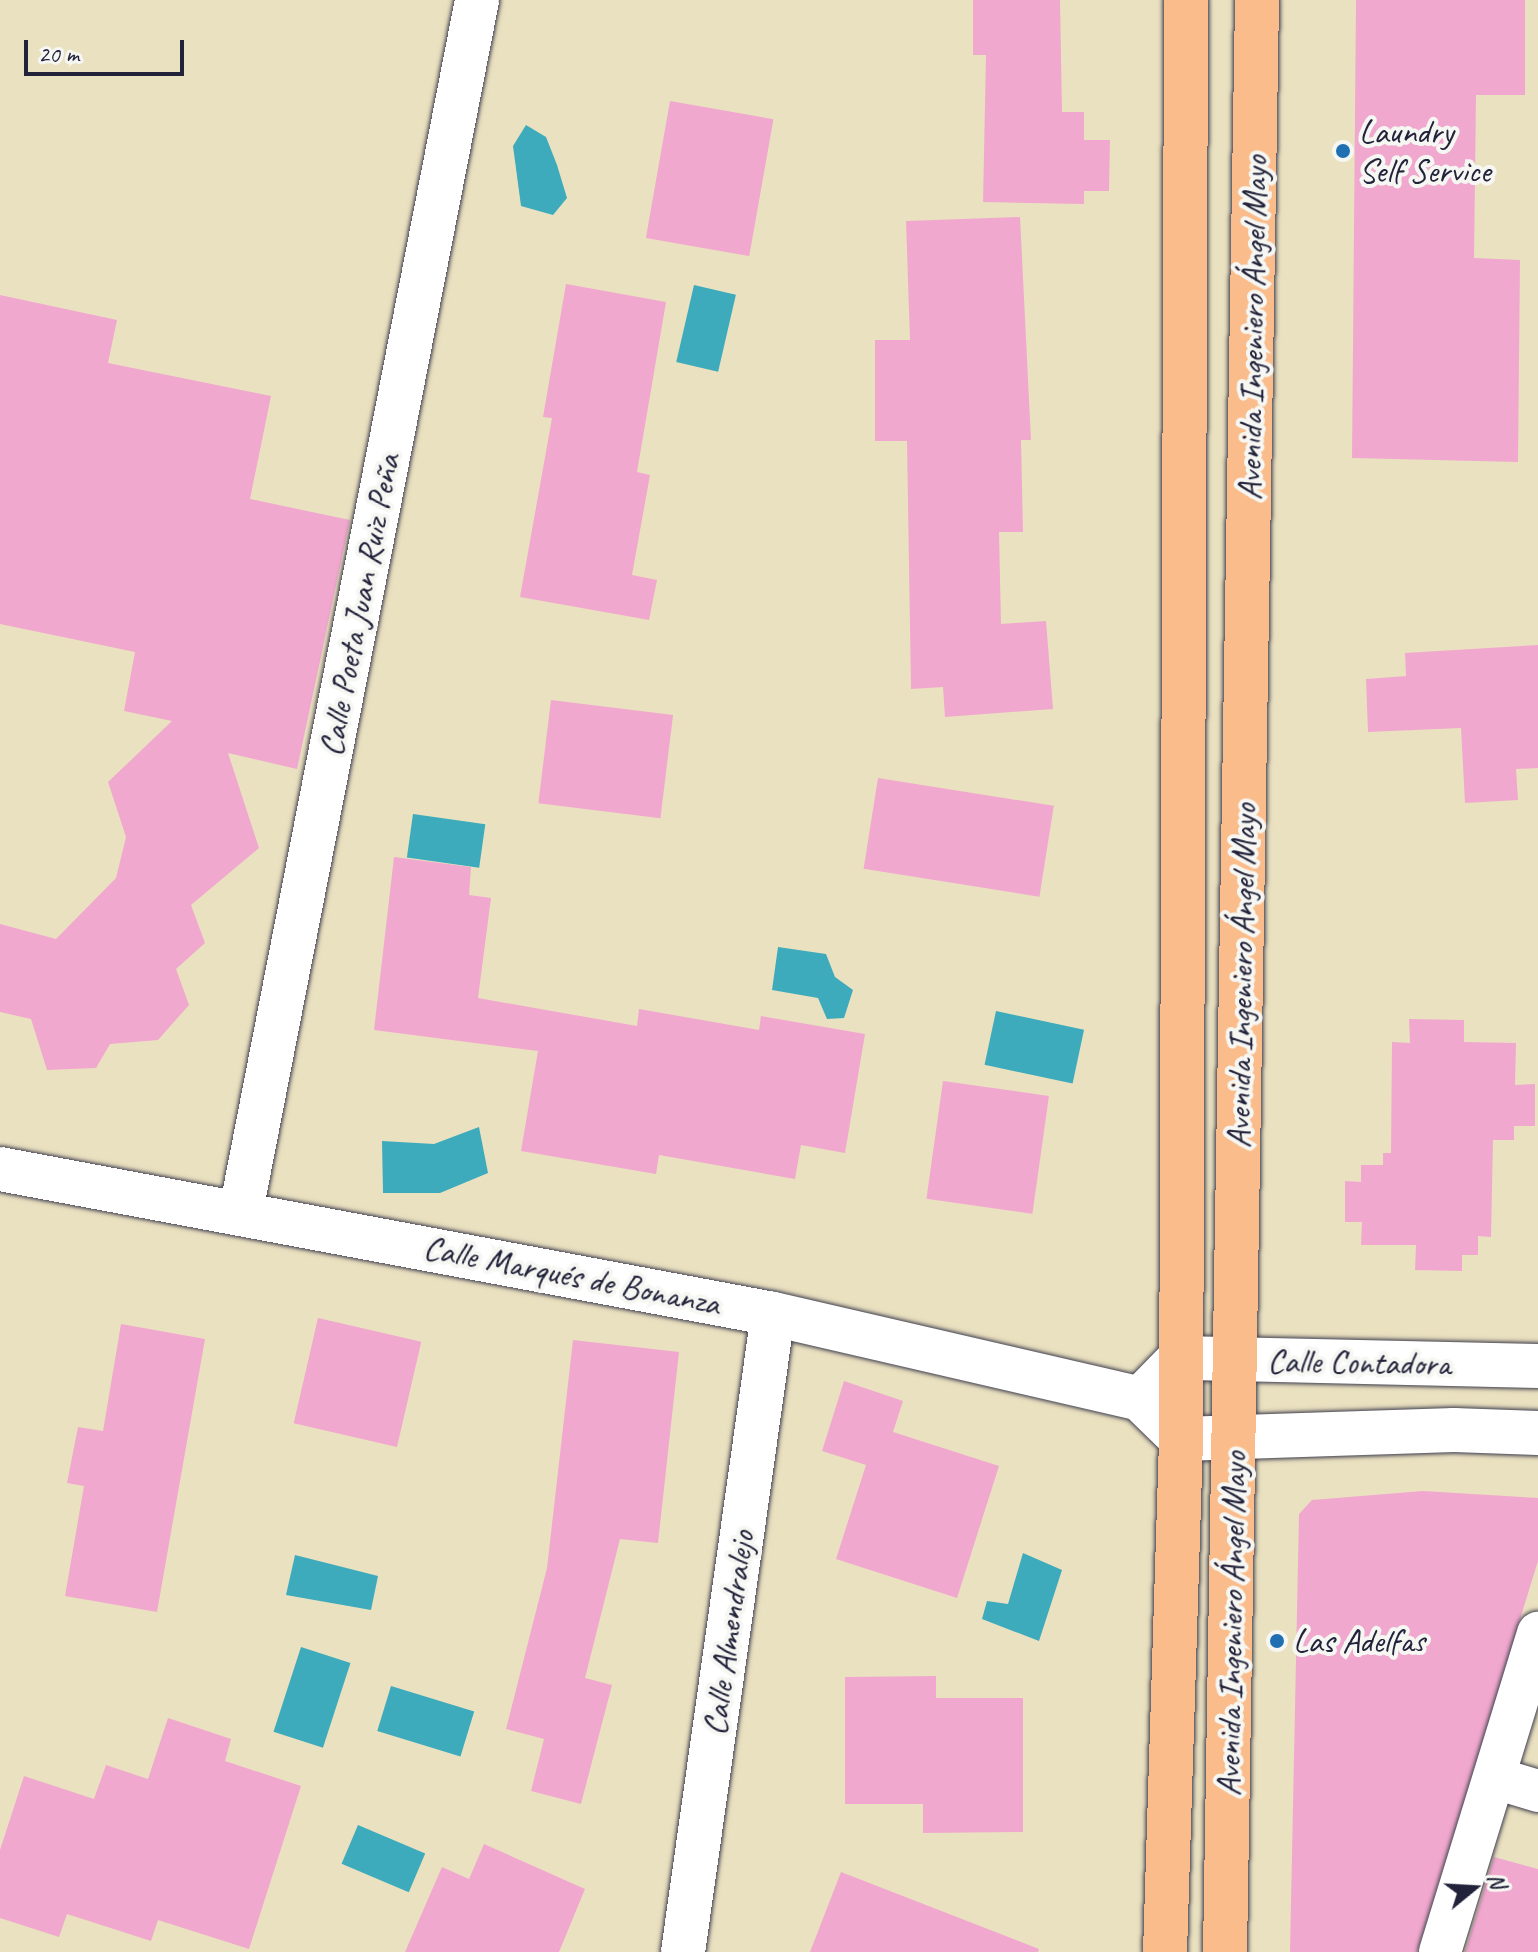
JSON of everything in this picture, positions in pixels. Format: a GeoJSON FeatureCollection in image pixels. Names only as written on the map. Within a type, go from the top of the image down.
{"type":"FeatureCollection","features":[{"type":"Feature","properties":{"kind":"main road","name":"Avenida Ingeniero Ángel Mayo"},"geometry":{"type":"LineString","coordinates":[[1165,1952],[1181,1439],[1186,0]]}},
{"type":"Feature","properties":{"kind":"main road","name":"Avenida Ingeniero Ángel Mayo"},"geometry":{"type":"LineString","coordinates":[[1225,1952],[1257,0]]}},
{"type":"Feature","properties":{"kind":"street","name":"Calle Poeta Juan Ruiz Peña"},"geometry":{"type":"LineString","coordinates":[[241,1211],[477,0]]}},
{"type":"Feature","properties":{"kind":"street","name":"Calle Marqués de Bonanza"},"geometry":{"type":"LineString","coordinates":[[0,1169],[241,1211],[773,1314],[1140,1399]]}},
{"type":"Feature","properties":{"kind":"street","name":"Calle Almendralejo"},"geometry":{"type":"LineString","coordinates":[[683,1952],[773,1314]]}},
{"type":"Feature","properties":{"kind":"street","name":"Calle Contadora"},"geometry":{"type":"LineString","coordinates":[[1180,1358],[1538,1366]]}},
{"type":"Feature","properties":{"kind":"street"},"geometry":{"type":"LineString","coordinates":[[1180,1358],[1140,1399],[1181,1439]]}},
{"type":"Feature","properties":{"kind":"street","name":"Calle Contadora"},"geometry":{"type":"LineString","coordinates":[[1181,1439],[1454,1430],[1538,1433]]}},
{"type":"Feature","properties":{"kind":"street"},"geometry":{"type":"LineString","coordinates":[[1440,1952],[1538,1633]]}},
{"type":"Feature","properties":{"kind":"street"},"geometry":{"type":"LineString","coordinates":[[1495,1778],[1538,1791]]}},
{"type":"Feature","properties":{"kind":"water"},"geometry":{"type":"Polygon","coordinates":[[[526,125],[546,137],[567,198],[553,215],[521,206],[513,146],[526,125]]]}},
{"type":"Feature","properties":{"kind":"water"},"geometry":{"type":"Polygon","coordinates":[[[694,285],[736,295],[718,372],[676,362],[694,285]]]}},
{"type":"Feature","properties":{"kind":"water"},"geometry":{"type":"Polygon","coordinates":[[[413,814],[485,824],[479,868],[407,858],[413,814]]]}},
{"type":"Feature","properties":{"kind":"water"},"geometry":{"type":"Polygon","coordinates":[[[778,947],[826,954],[835,977],[853,990],[844,1018],[827,1019],[818,998],[772,990],[778,947]]]}},
{"type":"Feature","properties":{"kind":"water"},"geometry":{"type":"Polygon","coordinates":[[[996,1011],[1084,1030],[1073,1084],[985,1065],[996,1011]]]}},
{"type":"Feature","properties":{"kind":"water"},"geometry":{"type":"Polygon","coordinates":[[[479,1127],[488,1173],[440,1193],[383,1193],[382,1141],[434,1144],[479,1127]]]}},
{"type":"Feature","properties":{"kind":"water"},"geometry":{"type":"Polygon","coordinates":[[[1023,1553],[1062,1570],[1039,1641],[982,1619],[987,1601],[1008,1604],[1023,1553]]]}},
{"type":"Feature","properties":{"kind":"water"},"geometry":{"type":"Polygon","coordinates":[[[295,1555],[378,1576],[371,1610],[286,1595],[295,1555]]]}},
{"type":"Feature","properties":{"kind":"water"},"geometry":{"type":"Polygon","coordinates":[[[301,1647],[350,1663],[323,1748],[273,1732],[301,1647]]]}},
{"type":"Feature","properties":{"kind":"water"},"geometry":{"type":"Polygon","coordinates":[[[391,1686],[474,1711],[460,1756],[377,1731],[391,1686]]]}},
{"type":"Feature","properties":{"kind":"water"},"geometry":{"type":"Polygon","coordinates":[[[358,1825],[425,1854],[409,1892],[342,1864],[358,1825]]]}},
{"type":"Feature","properties":{"kind":"building"},"geometry":{"type":"Polygon","coordinates":[[[973,0],[1060,0],[1062,112],[1084,112],[1084,140],[1110,140],[1109,191],[1084,191],[1084,204],[983,202],[986,55],[973,55],[973,0]]]}},
{"type":"Feature","properties":{"kind":"building"},"geometry":{"type":"Polygon","coordinates":[[[1356,0],[1525,0],[1525,95],[1476,95],[1474,258],[1520,260],[1518,462],[1352,458],[1356,0]]]}},
{"type":"Feature","properties":{"kind":"building"},"geometry":{"type":"Polygon","coordinates":[[[670,101],[773,119],[749,256],[646,238],[670,101]]]}},
{"type":"Feature","properties":{"kind":"building"},"geometry":{"type":"Polygon","coordinates":[[[1020,217],[1031,440],[1021,440],[1023,532],[999,532],[1001,624],[1046,621],[1053,709],[945,717],[943,687],[911,689],[907,441],[875,441],[875,340],[910,340],[906,221],[1020,217]]]}},
{"type":"Feature","properties":{"kind":"building"},"geometry":{"type":"Polygon","coordinates":[[[566,284],[666,302],[637,472],[650,475],[632,575],[657,580],[649,620],[520,597],[552,418],[543,417],[566,284]]]}},
{"type":"Feature","properties":{"kind":"building"},"geometry":{"type":"Polygon","coordinates":[[[0,295],[117,320],[108,363],[271,396],[250,499],[350,520],[297,769],[228,753],[259,848],[191,905],[205,943],[176,969],[189,1005],[158,1040],[110,1044],[96,1068],[47,1070],[31,1019],[0,1012],[0,924],[56,939],[116,878],[126,837],[108,782],[172,721],[124,711],[135,652],[0,624],[0,295]]]}},
{"type":"Feature","properties":{"kind":"building"},"geometry":{"type":"Polygon","coordinates":[[[1538,645],[1538,768],[1516,769],[1518,800],[1465,803],[1461,728],[1368,732],[1366,679],[1406,676],[1405,653],[1538,645]]]}},
{"type":"Feature","properties":{"kind":"building"},"geometry":{"type":"Polygon","coordinates":[[[551,700],[673,715],[660,818],[538,803],[551,700]]]}},
{"type":"Feature","properties":{"kind":"building"},"geometry":{"type":"Polygon","coordinates":[[[878,778],[1054,806],[1039,897],[864,869],[878,778]]]}},
{"type":"Feature","properties":{"kind":"building"},"geometry":{"type":"Polygon","coordinates":[[[394,857],[471,867],[469,895],[491,898],[478,998],[637,1026],[639,1009],[759,1030],[761,1016],[865,1034],[845,1153],[801,1145],[795,1179],[659,1155],[656,1174],[521,1151],[538,1051],[374,1030],[394,857]]]}},
{"type":"Feature","properties":{"kind":"building"},"geometry":{"type":"Polygon","coordinates":[[[1409,1019],[1464,1020],[1464,1042],[1516,1043],[1515,1085],[1535,1084],[1535,1126],[1514,1126],[1514,1140],[1493,1140],[1491,1237],[1478,1236],[1478,1255],[1462,1255],[1462,1271],[1415,1270],[1416,1245],[1361,1245],[1362,1222],[1345,1222],[1345,1181],[1361,1182],[1361,1165],[1383,1165],[1383,1153],[1391,1153],[1392,1042],[1410,1043],[1409,1019]]]}},
{"type":"Feature","properties":{"kind":"building"},"geometry":{"type":"Polygon","coordinates":[[[943,1081],[1049,1096],[1032,1214],[926,1199],[943,1081]]]}},
{"type":"Feature","properties":{"kind":"building"},"geometry":{"type":"Polygon","coordinates":[[[318,1318],[421,1342],[397,1447],[294,1423],[318,1318]]]}},
{"type":"Feature","properties":{"kind":"building"},"geometry":{"type":"Polygon","coordinates":[[[121,1324],[205,1339],[157,1612],[65,1596],[84,1486],[67,1483],[78,1427],[103,1431],[121,1324]]]}},
{"type":"Feature","properties":{"kind":"building"},"geometry":{"type":"Polygon","coordinates":[[[573,1340],[679,1352],[658,1543],[620,1539],[585,1678],[612,1685],[581,1804],[531,1791],[544,1739],[506,1729],[547,1568],[573,1340]]]}},
{"type":"Feature","properties":{"kind":"building"},"geometry":{"type":"Polygon","coordinates":[[[844,1381],[903,1401],[893,1432],[999,1466],[957,1598],[836,1559],[866,1465],[822,1451],[844,1381]]]}},
{"type":"Feature","properties":{"kind":"building"},"geometry":{"type":"Polygon","coordinates":[[[1423,1491],[1538,1498],[1538,1561],[1417,1952],[1290,1952],[1299,1514],[1312,1500],[1423,1491]]]}},
{"type":"Feature","properties":{"kind":"building"},"geometry":{"type":"Polygon","coordinates":[[[936,1676],[936,1698],[1023,1698],[1023,1832],[923,1833],[923,1804],[845,1804],[845,1677],[936,1676]]]}},
{"type":"Feature","properties":{"kind":"building"},"geometry":{"type":"Polygon","coordinates":[[[168,1718],[231,1739],[225,1761],[301,1786],[249,1949],[158,1920],[151,1941],[67,1914],[59,1937],[0,1918],[0,1850],[24,1776],[94,1799],[106,1765],[148,1779],[168,1718]]]}},
{"type":"Feature","properties":{"kind":"building"},"geometry":{"type":"Polygon","coordinates":[[[484,1844],[585,1889],[559,1952],[405,1952],[442,1867],[469,1879],[484,1844]]]}},
{"type":"Feature","properties":{"kind":"building"},"geometry":{"type":"Polygon","coordinates":[[[1494,1857],[1538,1869],[1538,1952],[1465,1952],[1494,1857]]]}},
{"type":"Feature","properties":{"kind":"building"},"geometry":{"type":"Polygon","coordinates":[[[841,1872],[1039,1949],[1038,1952],[810,1952],[841,1872]]]}},
{"type":"Feature","properties":{"kind":"place","name":"Laundry Self Service"},"geometry":{"type":"Point","coordinates":[1343,151]}},
{"type":"Feature","properties":{"kind":"place","name":"Las Adelfas"},"geometry":{"type":"Point","coordinates":[1277,1641]}}]}
